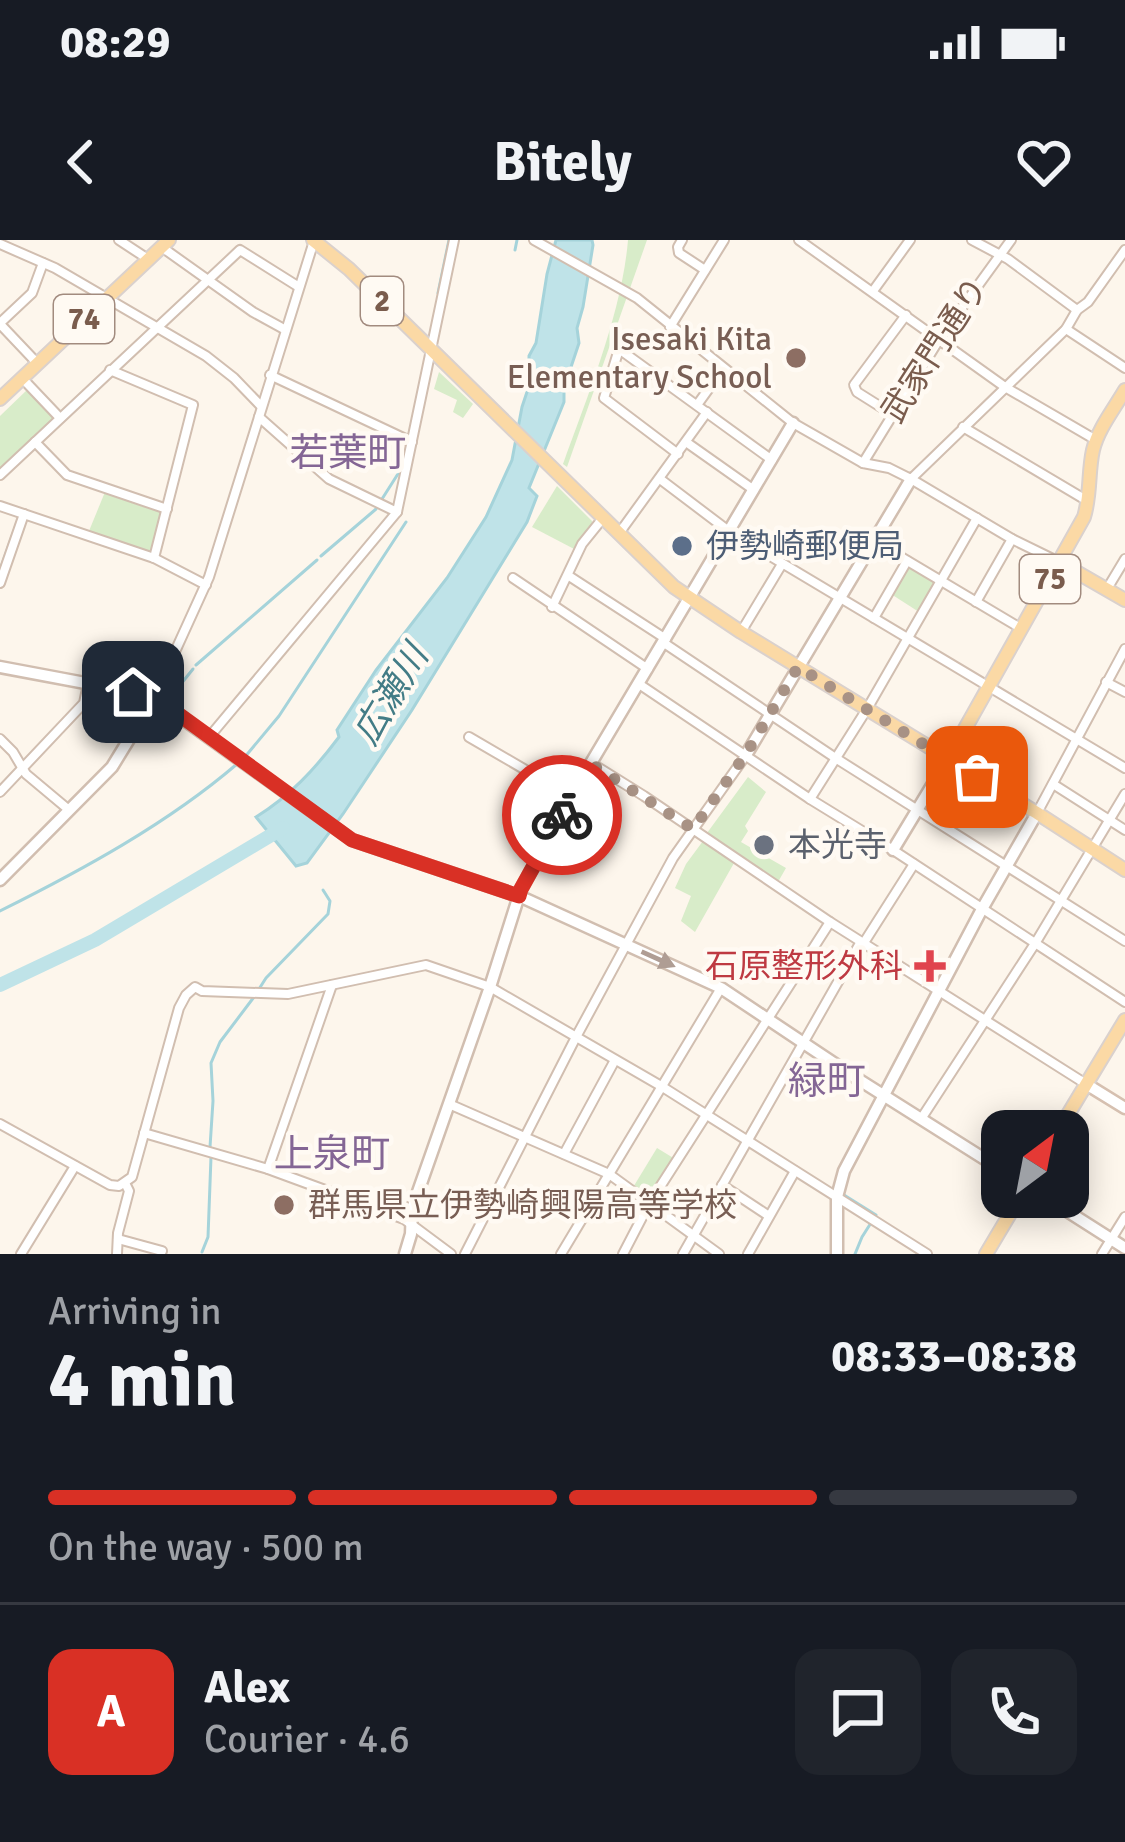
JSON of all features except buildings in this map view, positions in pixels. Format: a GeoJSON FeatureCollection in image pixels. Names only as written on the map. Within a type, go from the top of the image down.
{"type":"FeatureCollection","features":[{"type":"Feature","properties":{"kind":"main road","name":"2"},"geometry":{"type":"LineString","coordinates":[[314,240],[690,599],[1125,870]]}},
{"type":"Feature","properties":{"kind":"main road","name":"74"},"geometry":{"type":"LineString","coordinates":[[0,399],[165,243]]}},
{"type":"Feature","properties":{"kind":"main road","name":"75"},"geometry":{"type":"LineString","coordinates":[[948,759],[1084,517],[1096,440],[1125,390]]}},
{"type":"Feature","properties":{"kind":"main road"},"geometry":{"type":"LineString","coordinates":[[1059,562],[1125,600]]}},
{"type":"Feature","properties":{"kind":"main road"},"geometry":{"type":"LineString","coordinates":[[1071,1110],[1125,1020]]}},
{"type":"Feature","properties":{"kind":"main road"},"geometry":{"type":"LineString","coordinates":[[986,1254],[1007,1218]]}},
{"type":"Feature","properties":{"kind":"street"},"geometry":{"type":"LineString","coordinates":[[0,880],[112,767],[153,700],[206,586],[314,240]]}},
{"type":"Feature","properties":{"kind":"street"},"geometry":{"type":"LineString","coordinates":[[210,736],[397,512],[454,240]]}},
{"type":"Feature","properties":{"kind":"street"},"geometry":{"type":"LineString","coordinates":[[534,240],[626,291],[794,423],[863,463],[910,478],[1059,562]]}},
{"type":"Feature","properties":{"kind":"street"},"geometry":{"type":"LineString","coordinates":[[682,240],[679,254],[706,270]]}},
{"type":"Feature","properties":{"kind":"street"},"geometry":{"type":"LineString","coordinates":[[670,327],[724,240]]}},
{"type":"Feature","properties":{"kind":"street"},"geometry":{"type":"LineString","coordinates":[[873,291],[910,240]]}},
{"type":"Feature","properties":{"kind":"street"},"geometry":{"type":"LineString","coordinates":[[972,240],[1077,310]]}},
{"type":"Feature","properties":{"kind":"street","name":"武家門通り"},"geometry":{"type":"LineString","coordinates":[[863,463],[940,338],[1011,240]]}},
{"type":"Feature","properties":{"kind":"street"},"geometry":{"type":"LineString","coordinates":[[123,241],[148,260]]}},
{"type":"Feature","properties":{"kind":"street"},"geometry":{"type":"LineString","coordinates":[[805,242],[1005,387],[1096,440]]}},
{"type":"Feature","properties":{"kind":"street"},"geometry":{"type":"LineString","coordinates":[[165,243],[207,279],[284,329]]}},
{"type":"Feature","properties":{"kind":"street"},"geometry":{"type":"LineString","coordinates":[[0,244],[43,263],[218,364],[329,479],[397,512]]}},
{"type":"Feature","properties":{"kind":"street"},"geometry":{"type":"LineString","coordinates":[[0,475],[241,250],[298,287]]}},
{"type":"Feature","properties":{"kind":"street"},"geometry":{"type":"LineString","coordinates":[[464,1254],[673,858],[746,754],[910,478],[1066,329],[1125,250]]}},
{"type":"Feature","properties":{"kind":"street"},"geometry":{"type":"LineString","coordinates":[[37,363],[0,324],[32,292],[43,263]]}},
{"type":"Feature","properties":{"kind":"street"},"geometry":{"type":"LineString","coordinates":[[892,415],[857,392],[854,385],[906,315]]}},
{"type":"Feature","properties":{"kind":"street"},"geometry":{"type":"LineString","coordinates":[[1066,329],[1125,368]]}},
{"type":"Feature","properties":{"kind":"street"},"geometry":{"type":"LineString","coordinates":[[678,454],[604,398],[620,349],[772,460]]}},
{"type":"Feature","properties":{"kind":"street"},"geometry":{"type":"LineString","coordinates":[[697,405],[722,369]]}},
{"type":"Feature","properties":{"kind":"street"},"geometry":{"type":"LineString","coordinates":[[110,370],[193,405],[154,558]]}},
{"type":"Feature","properties":{"kind":"street"},"geometry":{"type":"LineString","coordinates":[[270,375],[412,442]]}},
{"type":"Feature","properties":{"kind":"street"},"geometry":{"type":"LineString","coordinates":[[22,377],[60,418]]}},
{"type":"Feature","properties":{"kind":"street"},"geometry":{"type":"LineString","coordinates":[[619,534],[707,412]]}},
{"type":"Feature","properties":{"kind":"street"},"geometry":{"type":"LineString","coordinates":[[405,1254],[412,1209],[521,889],[794,423]]}},
{"type":"Feature","properties":{"kind":"street"},"geometry":{"type":"LineString","coordinates":[[963,428],[1089,501]]}},
{"type":"Feature","properties":{"kind":"street"},"geometry":{"type":"LineString","coordinates":[[34,442],[67,475],[167,509]]}},
{"type":"Feature","properties":{"kind":"street"},"geometry":{"type":"LineString","coordinates":[[686,442],[754,490]]}},
{"type":"Feature","properties":{"kind":"street"},"geometry":{"type":"LineString","coordinates":[[660,479],[730,532],[1125,768]]}},
{"type":"Feature","properties":{"kind":"street"},"geometry":{"type":"LineString","coordinates":[[0,506],[154,558],[206,586]]}},
{"type":"Feature","properties":{"kind":"street"},"geometry":{"type":"LineString","coordinates":[[0,583],[24,514]]}},
{"type":"Feature","properties":{"kind":"street"},"geometry":{"type":"LineString","coordinates":[[552,607],[582,544],[603,518]]}},
{"type":"Feature","properties":{"kind":"street"},"geometry":{"type":"LineString","coordinates":[[810,799],[977,518]]}},
{"type":"Feature","properties":{"kind":"street"},"geometry":{"type":"LineString","coordinates":[[976,602],[1012,539]]}},
{"type":"Feature","properties":{"kind":"street"},"geometry":{"type":"LineString","coordinates":[[874,541],[1022,629]]}},
{"type":"Feature","properties":{"kind":"street"},"geometry":{"type":"LineString","coordinates":[[1107,590],[1125,560]]}},
{"type":"Feature","properties":{"kind":"street"},"geometry":{"type":"LineString","coordinates":[[874,618],[907,561]]}},
{"type":"Feature","properties":{"kind":"street"},"geometry":{"type":"LineString","coordinates":[[741,632],[782,564]]}},
{"type":"Feature","properties":{"kind":"street"},"geometry":{"type":"LineString","coordinates":[[569,576],[837,759],[1125,941]]}},
{"type":"Feature","properties":{"kind":"street"},"geometry":{"type":"LineString","coordinates":[[513,578],[648,670]]}},
{"type":"Feature","properties":{"kind":"street"},"geometry":{"type":"LineString","coordinates":[[837,1254],[837,1197],[844,1171],[1125,649]]}},
{"type":"Feature","properties":{"kind":"street"},"geometry":{"type":"LineString","coordinates":[[0,668],[133,692],[153,700],[210,736],[343,839],[519,896],[721,988],[981,1157]]}},
{"type":"Feature","properties":{"kind":"street"},"geometry":{"type":"LineString","coordinates":[[1106,682],[1125,692]]}},
{"type":"Feature","properties":{"kind":"street"},"geometry":{"type":"LineString","coordinates":[[639,683],[1125,1003]]}},
{"type":"Feature","properties":{"kind":"street"},"geometry":{"type":"LineString","coordinates":[[0,792],[84,704],[88,684]]}},
{"type":"Feature","properties":{"kind":"street"},"geometry":{"type":"LineString","coordinates":[[469,737],[572,797]]}},
{"type":"Feature","properties":{"kind":"street"},"geometry":{"type":"LineString","coordinates":[[0,739],[14,752],[22,769],[70,811]]}},
{"type":"Feature","properties":{"kind":"street"},"geometry":{"type":"LineString","coordinates":[[893,850],[948,759]]}},
{"type":"Feature","properties":{"kind":"street"},"geometry":{"type":"LineString","coordinates":[[591,764],[862,943],[1125,1108]]}},
{"type":"Feature","properties":{"kind":"street"},"geometry":{"type":"LineString","coordinates":[[1053,784],[1125,830]]}},
{"type":"Feature","properties":{"kind":"street"},"geometry":{"type":"LineString","coordinates":[[922,1119],[1125,794]]}},
{"type":"Feature","properties":{"kind":"street"},"geometry":{"type":"LineString","coordinates":[[683,1254],[803,1042],[914,864]]}},
{"type":"Feature","properties":{"kind":"street"},"geometry":{"type":"LineString","coordinates":[[623,1254],[649,1204],[830,922]]}},
{"type":"Feature","properties":{"kind":"street"},"geometry":{"type":"LineString","coordinates":[[0,1124],[110,1185],[125,1183],[132,1177],[179,1008],[188,992],[195,987],[288,994],[426,965],[490,987],[661,1086],[927,1254]]}},
{"type":"Feature","properties":{"kind":"street"},"geometry":{"type":"LineString","coordinates":[[268,1169],[332,985]]}},
{"type":"Feature","properties":{"kind":"street"},"geometry":{"type":"LineString","coordinates":[[561,1254],[721,988]]}},
{"type":"Feature","properties":{"kind":"street"},"geometry":{"type":"LineString","coordinates":[[564,1154],[616,1060]]}},
{"type":"Feature","properties":{"kind":"street"},"geometry":{"type":"LineString","coordinates":[[448,1103],[609,1174],[719,1254]]}},
{"type":"Feature","properties":{"kind":"street"},"geometry":{"type":"LineString","coordinates":[[144,1133],[268,1169],[412,1222],[451,1254]]}},
{"type":"Feature","properties":{"kind":"street"},"geometry":{"type":"LineString","coordinates":[[21,1254],[75,1166]]}},
{"type":"Feature","properties":{"kind":"street"},"geometry":{"type":"LineString","coordinates":[[748,1254],[795,1171]]}},
{"type":"Feature","properties":{"kind":"street"},"geometry":{"type":"LineString","coordinates":[[117,1254],[129,1194],[125,1183]]}},
{"type":"Feature","properties":{"kind":"street"},"geometry":{"type":"LineString","coordinates":[[722,1185],[769,1216]]}},
{"type":"Feature","properties":{"kind":"street"},"geometry":{"type":"LineString","coordinates":[[1102,1254],[1125,1216]]}},
{"type":"Feature","properties":{"kind":"street"},"geometry":{"type":"LineString","coordinates":[[1078,1218],[1125,1248]]}},
{"type":"Feature","properties":{"kind":"street"},"geometry":{"type":"LineString","coordinates":[[118,1239],[162,1251]]}},
{"type":"Feature","properties":{"kind":"green space"},"geometry":{"type":"Polygon","coordinates":[[[628,240],[647,240],[567,467],[563,464],[611,324],[628,240]]]}},
{"type":"Feature","properties":{"kind":"green space"},"geometry":{"type":"Polygon","coordinates":[[[439,372],[473,404],[463,418],[453,412],[457,400],[434,389],[439,372]]]}},
{"type":"Feature","properties":{"kind":"green space"},"geometry":{"type":"Polygon","coordinates":[[[28,389],[55,418],[0,471],[0,416],[28,389]]]}},
{"type":"Feature","properties":{"kind":"green space"},"geometry":{"type":"Polygon","coordinates":[[[557,486],[593,524],[576,550],[532,527],[557,486]]]}},
{"type":"Feature","properties":{"kind":"green space"},"geometry":{"type":"Polygon","coordinates":[[[105,492],[160,510],[163,514],[153,551],[89,531],[105,492]]]}},
{"type":"Feature","properties":{"kind":"green space"},"geometry":{"type":"Polygon","coordinates":[[[907,567],[935,585],[919,612],[891,594],[907,567]]]}},
{"type":"Feature","properties":{"kind":"green space"},"geometry":{"type":"Polygon","coordinates":[[[748,777],[766,792],[741,842],[786,868],[778,882],[707,833],[748,777]]]}},
{"type":"Feature","properties":{"kind":"green space"},"geometry":{"type":"Polygon","coordinates":[[[703,841],[734,863],[695,932],[681,921],[691,896],[675,888],[703,841]]]}},
{"type":"Feature","properties":{"kind":"green space"},"geometry":{"type":"Polygon","coordinates":[[[657,1148],[675,1159],[649,1199],[632,1189],[657,1148]]]}},
{"type":"Feature","properties":{"kind":"water"},"geometry":{"type":"Polygon","coordinates":[[[556,240],[592,240],[593,245],[577,328],[579,343],[564,402],[529,488],[537,496],[527,522],[343,814],[307,863],[296,866],[256,817],[301,781],[339,737],[337,730],[376,670],[447,578],[486,517],[512,460],[529,386],[529,356],[536,343],[556,240]]]}},
{"type":"Feature","properties":{"kind":"waterway"},"geometry":{"type":"LineString","coordinates":[[438,293],[449,240]]}},
{"type":"Feature","properties":{"kind":"waterway"},"geometry":{"type":"LineString","coordinates":[[515,250],[517,240]]}},
{"type":"Feature","properties":{"kind":"waterway"},"geometry":{"type":"LineString","coordinates":[[382,499],[403,466]]}},
{"type":"Feature","properties":{"kind":"waterway"},"geometry":{"type":"LineString","coordinates":[[321,556],[376,509]]}},
{"type":"Feature","properties":{"kind":"waterway"},"geometry":{"type":"LineString","coordinates":[[0,570],[17,522]]}},
{"type":"Feature","properties":{"kind":"waterway"},"geometry":{"type":"LineString","coordinates":[[244,758],[279,716],[406,522]]}},
{"type":"Feature","properties":{"kind":"waterway"},"geometry":{"type":"LineString","coordinates":[[196,665],[317,560]]}},
{"type":"Feature","properties":{"kind":"waterway"},"geometry":{"type":"LineString","coordinates":[[168,700],[193,669]]}},
{"type":"Feature","properties":{"kind":"waterway"},"geometry":{"type":"LineString","coordinates":[[0,911],[123,845],[237,764]]}},
{"type":"Feature","properties":{"kind":"waterway","name":"広瀬川"},"geometry":{"type":"LineString","coordinates":[[0,985],[95,940],[283,828]]}},
{"type":"Feature","properties":{"kind":"waterway"},"geometry":{"type":"LineString","coordinates":[[259,989],[328,914],[330,901],[323,890]]}},
{"type":"Feature","properties":{"kind":"waterway"},"geometry":{"type":"LineString","coordinates":[[210,1147],[211,1063],[220,1042],[254,997]]}},
{"type":"Feature","properties":{"kind":"waterway"},"geometry":{"type":"LineString","coordinates":[[202,1252],[208,1237],[211,1157]]}},
{"type":"Feature","properties":{"kind":"waterway"},"geometry":{"type":"LineString","coordinates":[[844,1195],[876,1215],[855,1254]]}},
{"type":"Feature","properties":{"kind":"way so far"},"geometry":{"type":"LineString","coordinates":[[562,815],[591,764],[693,829],[746,754],[798,667],[977,777]]}},
{"type":"Feature","properties":{"kind":"place","name":"Isesaki Kita Elementary School"},"geometry":{"type":"Point","coordinates":[796,358]}},
{"type":"Feature","properties":{"kind":"place","name":"伊勢崎郵便局"},"geometry":{"type":"Point","coordinates":[682,546]}},
{"type":"Feature","properties":{"kind":"place","name":"本光寺"},"geometry":{"type":"Point","coordinates":[764,845]}},
{"type":"Feature","properties":{"kind":"place","name":"石原整形外科"},"geometry":{"type":"Point","coordinates":[930,966]}},
{"type":"Feature","properties":{"kind":"place","name":"群馬県立伊勢崎興陽高等学校"},"geometry":{"type":"Point","coordinates":[284,1205]}},
{"type":"Feature","properties":{"kind":"district","name":"若葉町"},"geometry":{"type":"Point","coordinates":[348,453]}},
{"type":"Feature","properties":{"kind":"district","name":"緑町"},"geometry":{"type":"Point","coordinates":[827,1081]}},
{"type":"Feature","properties":{"kind":"district","name":"上泉町"},"geometry":{"type":"Point","coordinates":[332,1154]}},
{"type":"Feature","properties":{"kind":"route"},"geometry":{"type":"LineString","coordinates":[[133,692],[170,708],[352,840],[519,896],[562,815]]}}]}
